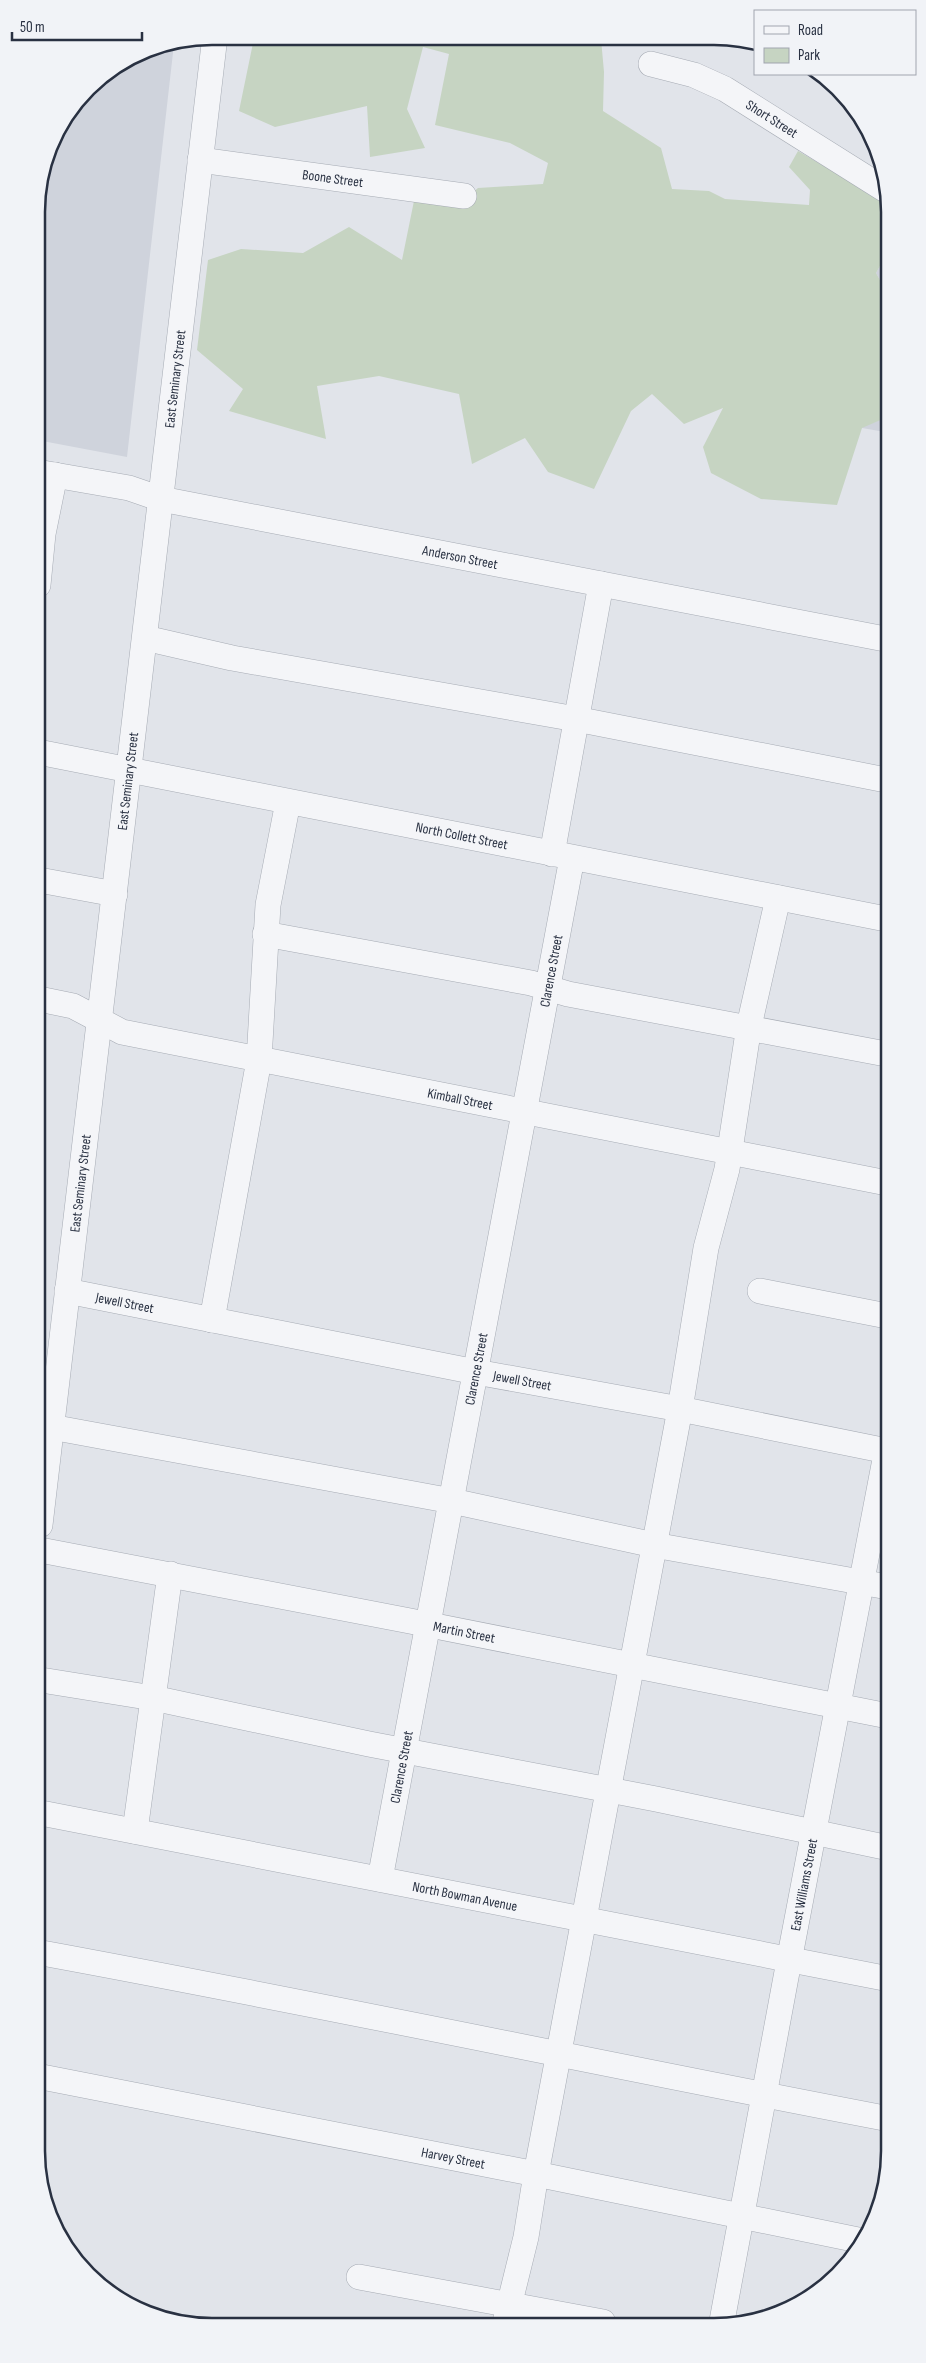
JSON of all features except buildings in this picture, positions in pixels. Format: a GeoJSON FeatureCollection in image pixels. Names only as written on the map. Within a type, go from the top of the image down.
{"type":"FeatureCollection","features":[{"type":"Feature","properties":{"kind":"street","name":"East Seminary Street"},"geometry":{"type":"LineString","coordinates":[[45,1481],[214,45]]}},
{"type":"Feature","properties":{"kind":"street","name":"Short Street"},"geometry":{"type":"LineString","coordinates":[[651,64],[694,75],[725,89],[879,186]]}},
{"type":"Feature","properties":{"kind":"street","name":"Boone Street"},"geometry":{"type":"LineString","coordinates":[[200,160],[464,196]]}},
{"type":"Feature","properties":{"kind":"street","name":"Anderson Street"},"geometry":{"type":"LineString","coordinates":[[46,474],[129,488],[161,498],[881,638]]}},
{"type":"Feature","properties":{"kind":"street"},"geometry":{"type":"LineString","coordinates":[[45,494],[46,474]]}},
{"type":"Feature","properties":{"kind":"street","name":"Clarence Street"},"geometry":{"type":"LineString","coordinates":[[380,1879],[547,986],[576,719],[601,584]]}},
{"type":"Feature","properties":{"kind":"street"},"geometry":{"type":"LineString","coordinates":[[145,638],[232,658],[576,719],[881,779]]}},
{"type":"Feature","properties":{"kind":"street","name":"North Collett Street"},"geometry":{"type":"LineString","coordinates":[[45,753],[881,918]]}},
{"type":"Feature","properties":{"kind":"street"},"geometry":{"type":"LineString","coordinates":[[212,1320],[259,1060],[265,934],[288,802]]}},
{"type":"Feature","properties":{"kind":"street"},"geometry":{"type":"LineString","coordinates":[[45,881],[115,894]]}},
{"type":"Feature","properties":{"kind":"street"},"geometry":{"type":"LineString","coordinates":[[507,2312],[526,2237],[583,1920],[680,1409],[706,1248],[730,1152],[749,1026],[778,898]]}},
{"type":"Feature","properties":{"kind":"street"},"geometry":{"type":"LineString","coordinates":[[265,934],[547,986],[568,994],[749,1026],[881,1053]]}},
{"type":"Feature","properties":{"kind":"street","name":"Kimball Street"},"geometry":{"type":"LineString","coordinates":[[45,1000],[73,1006],[122,1032],[524,1113],[881,1182]]}},
{"type":"Feature","properties":{"kind":"street","name":"Jewell Street"},"geometry":{"type":"LineString","coordinates":[[67,1291],[476,1372],[680,1409],[881,1449]]}},
{"type":"Feature","properties":{"kind":"street"},"geometry":{"type":"LineString","coordinates":[[760,1291],[881,1315]]}},
{"type":"Feature","properties":{"kind":"street"},"geometry":{"type":"LineString","coordinates":[[51,1426],[452,1501],[654,1545],[881,1586]]}},
{"type":"Feature","properties":{"kind":"street","name":"East Williams Street"},"geometry":{"type":"LineString","coordinates":[[723,2318],[788,1961],[881,1480]]}},
{"type":"Feature","properties":{"kind":"street","name":"Martin Street"},"geometry":{"type":"LineString","coordinates":[[45,1551],[428,1624],[881,1715]]}},
{"type":"Feature","properties":{"kind":"street"},"geometry":{"type":"LineString","coordinates":[[135,1831],[170,1574]]}},
{"type":"Feature","properties":{"kind":"street"},"geometry":{"type":"LineString","coordinates":[[45,1681],[153,1698],[404,1751],[608,1790],[881,1847]]}},
{"type":"Feature","properties":{"kind":"street","name":"North Bowman Avenue"},"geometry":{"type":"LineString","coordinates":[[45,1814],[788,1961],[881,1978]]}},
{"type":"Feature","properties":{"kind":"street"},"geometry":{"type":"LineString","coordinates":[[45,1954],[256,1992],[558,2055],[881,2117]]}},
{"type":"Feature","properties":{"kind":"street","name":"Harvey Street"},"geometry":{"type":"LineString","coordinates":[[45,2078],[536,2174],[855,2239]]}},
{"type":"Feature","properties":{"kind":"street"},"geometry":{"type":"LineString","coordinates":[[360,2277],[507,2312],[565,2318]]}},
{"type":"Feature","properties":{"kind":"shaded area"},"geometry":{"type":"Polygon","coordinates":[[[173,50],[127,457],[45,442],[46,190],[62,138],[86,102],[102,86],[129,67],[148,58],[173,50]]]}},
{"type":"Feature","properties":{"kind":"shaded area"},"geometry":{"type":"Polygon","coordinates":[[[881,264],[881,282],[876,273],[881,264]]]}},
{"type":"Feature","properties":{"kind":"shaded area"},"geometry":{"type":"Polygon","coordinates":[[[881,392],[881,431],[862,428],[881,392]]]}},
{"type":"Feature","properties":{"kind":"green space"},"geometry":{"type":"Polygon","coordinates":[[[253,45],[602,45],[604,72],[603,111],[661,148],[672,189],[709,191],[725,199],[809,205],[810,190],[789,167],[798,151],[880,199],[881,264],[876,273],[881,282],[881,420],[862,428],[837,505],[761,499],[711,473],[703,447],[723,408],[684,424],[652,394],[631,411],[594,489],[548,472],[525,438],[472,464],[459,394],[379,376],[317,386],[326,439],[229,411],[243,389],[197,350],[208,260],[241,249],[303,253],[349,227],[402,260],[415,196],[460,203],[478,188],[543,184],[548,163],[510,143],[435,125],[449,54],[423,47],[407,109],[425,148],[370,157],[367,106],[275,127],[239,111],[253,45]]]}}]}
